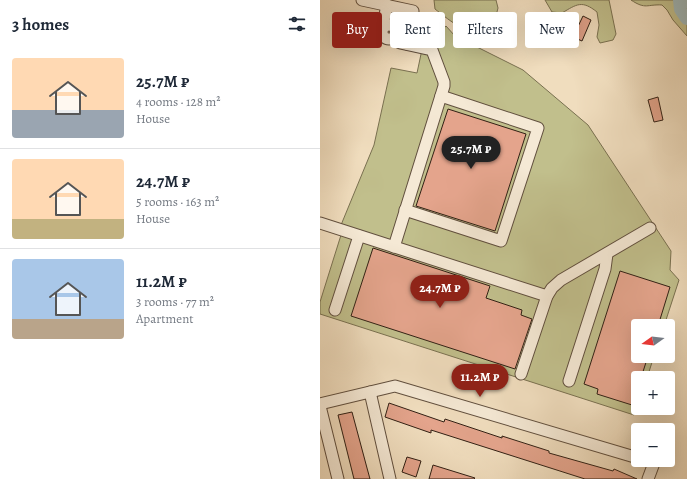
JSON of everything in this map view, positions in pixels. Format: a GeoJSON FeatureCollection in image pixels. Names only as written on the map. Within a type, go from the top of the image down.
{"type":"FeatureCollection","features":[{"type":"Feature","properties":{"kind":"street"},"geometry":{"type":"LineString","coordinates":[[362,0],[413,11],[404,44],[430,49],[434,53],[444,82],[394,247]]}},
{"type":"Feature","properties":{"kind":"street"},"geometry":{"type":"LineString","coordinates":[[386,25],[384,20],[387,5]]}},
{"type":"Feature","properties":{"kind":"street"},"geometry":{"type":"LineString","coordinates":[[405,210],[501,241],[538,128],[441,96]]}},
{"type":"Feature","properties":{"kind":"street"},"geometry":{"type":"LineString","coordinates":[[320,223],[547,296]]}},
{"type":"Feature","properties":{"kind":"street"},"geometry":{"type":"LineString","coordinates":[[521,374],[547,296],[552,288],[561,280],[650,228]]}},
{"type":"Feature","properties":{"kind":"street"},"geometry":{"type":"LineString","coordinates":[[335,310],[359,236]]}},
{"type":"Feature","properties":{"kind":"street"},"geometry":{"type":"LineString","coordinates":[[569,381],[605,269],[607,254]]}},
{"type":"Feature","properties":{"kind":"street"},"geometry":{"type":"LineString","coordinates":[[338,479],[320,405],[396,386],[631,456]]}},
{"type":"Feature","properties":{"kind":"street"},"geometry":{"type":"LineString","coordinates":[[370,392],[390,479]]}},
{"type":"Feature","properties":{"kind":"street"},"geometry":{"type":"LineString","coordinates":[[648,479],[652,467]]}},
{"type":"Feature","properties":{"kind":"shaded area"},"geometry":{"type":"Polygon","coordinates":[[[434,0],[496,0],[498,8],[497,12],[453,12],[453,23],[445,17],[445,12],[439,12],[435,9],[434,0]]]}},
{"type":"Feature","properties":{"kind":"shaded area"},"geometry":{"type":"Polygon","coordinates":[[[545,0],[609,0],[616,34],[613,40],[600,43],[597,37],[599,25],[597,12],[587,6],[580,5],[572,7],[564,12],[552,12],[545,0]]]}},
{"type":"Feature","properties":{"kind":"shaded area"},"geometry":{"type":"Polygon","coordinates":[[[631,0],[687,0],[687,36],[662,5],[643,6],[631,0]]]}},
{"type":"Feature","properties":{"kind":"shaded area"},"geometry":{"type":"Polygon","coordinates":[[[446,26],[453,34],[453,48],[479,48],[523,70],[588,125],[671,251],[670,270],[679,280],[666,319],[631,319],[631,363],[652,363],[649,371],[631,371],[631,414],[320,314],[320,302],[341,235],[341,225],[374,145],[391,68],[417,73],[422,48],[445,48],[446,26]]]}},
{"type":"Feature","properties":{"kind":"building"},"geometry":{"type":"Polygon","coordinates":[[[583,16],[591,20],[582,41],[579,40],[579,24],[583,16]]]}},
{"type":"Feature","properties":{"kind":"building"},"geometry":{"type":"Polygon","coordinates":[[[658,97],[663,120],[654,122],[648,100],[658,97]]]}},
{"type":"Feature","properties":{"kind":"building"},"geometry":{"type":"Polygon","coordinates":[[[448,109],[526,134],[495,231],[416,206],[448,109]]]}},
{"type":"Feature","properties":{"kind":"building"},"geometry":{"type":"Polygon","coordinates":[[[373,248],[490,286],[486,298],[522,310],[521,315],[532,319],[515,369],[351,316],[373,248]]]}},
{"type":"Feature","properties":{"kind":"building"},"geometry":{"type":"Polygon","coordinates":[[[620,271],[670,287],[660,319],[631,319],[631,363],[646,363],[643,371],[631,371],[631,405],[597,394],[598,389],[584,384],[620,271]]]}},
{"type":"Feature","properties":{"kind":"building"},"geometry":{"type":"Polygon","coordinates":[[[389,403],[444,422],[445,419],[502,438],[502,436],[549,451],[549,453],[613,471],[614,469],[637,479],[585,479],[431,430],[431,433],[385,417],[389,403]]]}},
{"type":"Feature","properties":{"kind":"building"},"geometry":{"type":"Polygon","coordinates":[[[352,412],[370,479],[354,479],[338,415],[352,412]]]}},
{"type":"Feature","properties":{"kind":"building"},"geometry":{"type":"Polygon","coordinates":[[[407,457],[421,461],[416,477],[402,472],[407,457]]]}},
{"type":"Feature","properties":{"kind":"building"},"geometry":{"type":"Polygon","coordinates":[[[433,465],[475,478],[429,479],[433,465]]]}},
{"type":"Feature","properties":{"kind":"waterway"},"geometry":{"type":"LineString","coordinates":[[680,0],[681,9],[687,18]]}}]}
